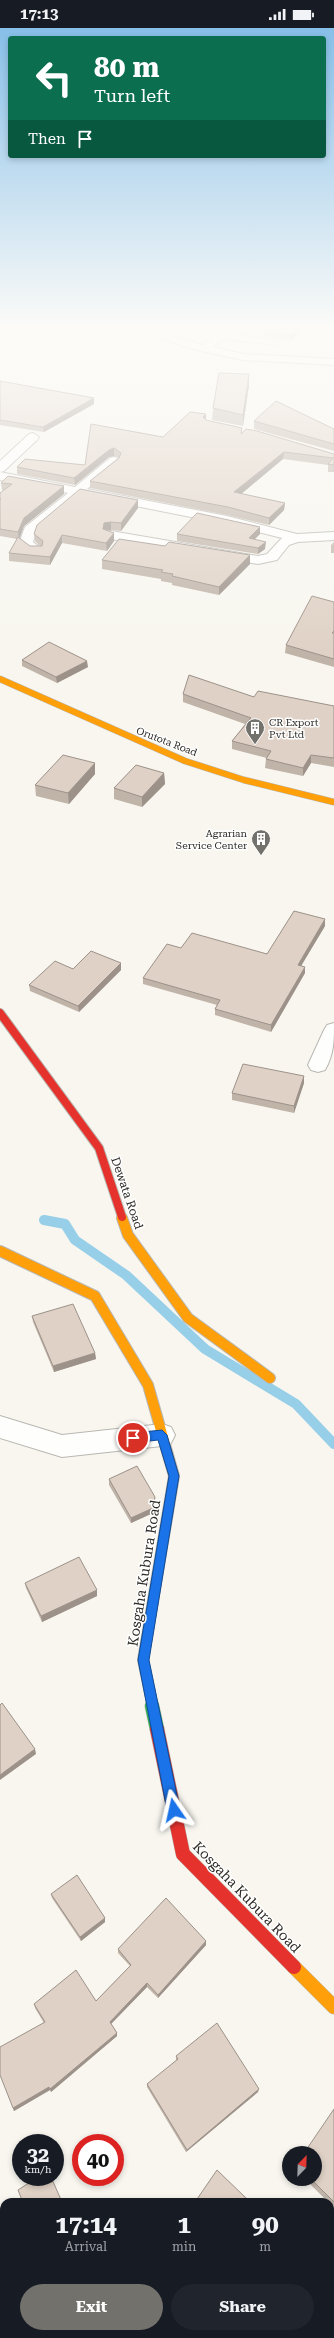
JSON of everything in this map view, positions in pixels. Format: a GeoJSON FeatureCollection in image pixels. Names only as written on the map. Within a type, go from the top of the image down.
{"type":"FeatureCollection","features":[{"type":"Feature","properties":{"kind":"street"},"geometry":{"type":"LineString","coordinates":[[0,468],[34,437]]}},
{"type":"Feature","properties":{"kind":"street"},"geometry":{"type":"LineString","coordinates":[[36,550],[26,543],[30,530],[77,490],[114,462]]}},
{"type":"Feature","properties":{"kind":"street"},"geometry":{"type":"LineString","coordinates":[[0,476],[227,520],[297,538]]}},
{"type":"Feature","properties":{"kind":"street"},"geometry":{"type":"LineString","coordinates":[[111,535],[258,560],[272,557],[284,542],[297,538],[334,536]]}},
{"type":"Feature","properties":{"kind":"street","name":"Orutota Road"},"geometry":{"type":"LineString","coordinates":[[0,679],[106,728],[185,761],[244,780],[334,802]]}},
{"type":"Feature","properties":{"kind":"street","name":"Dewata Road"},"geometry":{"type":"LineString","coordinates":[[0,1013],[99,1148],[128,1235],[188,1318],[270,1378]]}},
{"type":"Feature","properties":{"kind":"street"},"geometry":{"type":"LineString","coordinates":[[318,1065],[334,1030]]}},
{"type":"Feature","properties":{"kind":"street","name":"Kosgaha Kubura Road"},"geometry":{"type":"LineString","coordinates":[[0,1251],[95,1296],[148,1385],[174,1476],[143,1660],[183,1854],[334,2007]]}},
{"type":"Feature","properties":{"kind":"street"},"geometry":{"type":"LineString","coordinates":[[0,1427],[62,1446],[162,1435]]}},
{"type":"Feature","properties":{"kind":"building"},"geometry":{"type":"Polygon","coordinates":[[[89,436],[273,436],[334,454],[334,465],[328,464],[333,458],[284,452],[234,492],[285,503],[269,518],[228,507],[90,481],[119,458],[121,453],[114,448],[109,450],[74,478],[17,467],[25,459],[85,465],[89,436]]]}},
{"type":"Feature","properties":{"kind":"building"},"geometry":{"type":"Polygon","coordinates":[[[305,436],[334,436],[334,444],[305,436]]]}},
{"type":"Feature","properties":{"kind":"building"},"geometry":{"type":"Polygon","coordinates":[[[8,476],[64,486],[24,518],[18,532],[0,529],[0,493],[12,484],[1,483],[8,476]]]}},
{"type":"Feature","properties":{"kind":"building"},"geometry":{"type":"Polygon","coordinates":[[[80,489],[138,500],[121,523],[104,523],[103,529],[114,533],[106,543],[62,535],[50,557],[9,553],[18,537],[30,546],[42,546],[43,541],[34,534],[37,525],[80,489]]]}},
{"type":"Feature","properties":{"kind":"building"},"geometry":{"type":"Polygon","coordinates":[[[197,513],[260,527],[249,538],[266,542],[258,548],[177,534],[197,513]]]}},
{"type":"Feature","properties":{"kind":"building"},"geometry":{"type":"Polygon","coordinates":[[[119,539],[165,546],[169,542],[250,555],[219,587],[172,576],[173,574],[161,572],[163,570],[102,560],[119,539]]]}},
{"type":"Feature","properties":{"kind":"building"},"geometry":{"type":"Polygon","coordinates":[[[312,596],[334,602],[334,631],[332,633],[334,633],[334,659],[286,645],[312,596]]]}},
{"type":"Feature","properties":{"kind":"building"},"geometry":{"type":"Polygon","coordinates":[[[49,642],[87,661],[56,677],[22,660],[49,642]]]}},
{"type":"Feature","properties":{"kind":"building"},"geometry":{"type":"Polygon","coordinates":[[[189,675],[254,697],[258,691],[334,706],[334,758],[311,755],[303,768],[266,759],[271,751],[232,741],[251,718],[183,694],[189,675]]]}},
{"type":"Feature","properties":{"kind":"building"},"geometry":{"type":"Polygon","coordinates":[[[63,755],[95,763],[68,793],[35,785],[63,755]]]}},
{"type":"Feature","properties":{"kind":"building"},"geometry":{"type":"Polygon","coordinates":[[[136,765],[164,773],[142,797],[114,788],[136,765]]]}},
{"type":"Feature","properties":{"kind":"building"},"geometry":{"type":"Polygon","coordinates":[[[294,911],[325,919],[298,965],[305,967],[271,1025],[215,1009],[220,1000],[143,978],[167,944],[181,948],[192,933],[267,954],[294,911]]]}},
{"type":"Feature","properties":{"kind":"building"},"geometry":{"type":"Polygon","coordinates":[[[91,951],[121,963],[78,1006],[29,985],[55,961],[73,969],[91,951]]]}},
{"type":"Feature","properties":{"kind":"building"},"geometry":{"type":"Polygon","coordinates":[[[243,1064],[304,1076],[294,1106],[232,1093],[243,1064]]]}},
{"type":"Feature","properties":{"kind":"building"},"geometry":{"type":"Polygon","coordinates":[[[73,1304],[95,1353],[53,1366],[32,1316],[73,1304]]]}},
{"type":"Feature","properties":{"kind":"building"},"geometry":{"type":"Polygon","coordinates":[[[137,1466],[155,1497],[153,1508],[131,1518],[109,1479],[137,1466]]]}},
{"type":"Feature","properties":{"kind":"building"},"geometry":{"type":"Polygon","coordinates":[[[79,1557],[97,1590],[41,1616],[25,1583],[79,1557]]]}},
{"type":"Feature","properties":{"kind":"building"},"geometry":{"type":"Polygon","coordinates":[[[2,1703],[35,1749],[0,1775],[0,1705],[2,1703]]]}},
{"type":"Feature","properties":{"kind":"building"},"geometry":{"type":"Polygon","coordinates":[[[77,1875],[105,1918],[80,1937],[51,1894],[77,1875]]]}},
{"type":"Feature","properties":{"kind":"building"},"geometry":{"type":"Polygon","coordinates":[[[166,1898],[206,1941],[158,1995],[147,1983],[110,2022],[117,2033],[50,2089],[49,2087],[13,2108],[0,2075],[0,2047],[45,2022],[34,2004],[76,1970],[96,2001],[131,1965],[118,1949],[166,1898]]]}},
{"type":"Feature","properties":{"kind":"building"},"geometry":{"type":"Polygon","coordinates":[[[217,2023],[259,2089],[187,2150],[147,2084],[178,2059],[176,2056],[217,2023]]]}},
{"type":"Feature","properties":{"kind":"building"},"geometry":{"type":"Polygon","coordinates":[[[334,2109],[334,2198],[330,2198],[318,2186],[322,2186],[322,2146],[309,2146],[334,2109]]]}},
{"type":"Feature","properties":{"kind":"building"},"geometry":{"type":"Polygon","coordinates":[[[217,2170],[246,2198],[198,2198],[217,2170]]]}},
{"type":"Feature","properties":{"kind":"building"},"geometry":{"type":"Polygon","coordinates":[[[24,2186],[55,2186],[60,2198],[21,2198],[18,2190],[24,2186]]]}},
{"type":"Feature","properties":{"kind":"waterway"},"geometry":{"type":"LineString","coordinates":[[44,1220],[65,1224],[75,1240],[126,1275],[205,1349],[296,1404],[334,1444]]}},
{"type":"Feature","properties":{"kind":"traffic: fast"},"geometry":{"type":"LineString","coordinates":[[157,1729],[143,1660],[168,1512]]}},
{"type":"Feature","properties":{"kind":"traffic: slow"},"geometry":{"type":"LineString","coordinates":[[0,679],[185,761],[244,780],[334,802]]}},
{"type":"Feature","properties":{"kind":"traffic: slow"},"geometry":{"type":"LineString","coordinates":[[122,1217],[128,1235],[188,1318],[270,1378]]}},
{"type":"Feature","properties":{"kind":"traffic: slow"},"geometry":{"type":"LineString","coordinates":[[0,1251],[95,1296],[148,1385],[174,1476],[168,1512]]}},
{"type":"Feature","properties":{"kind":"traffic: slow"},"geometry":{"type":"LineString","coordinates":[[294,1967],[334,2007]]}},
{"type":"Feature","properties":{"kind":"traffic: jam"},"geometry":{"type":"LineString","coordinates":[[0,1013],[99,1148],[122,1217]]}},
{"type":"Feature","properties":{"kind":"traffic: jam"},"geometry":{"type":"LineString","coordinates":[[157,1729],[183,1854],[294,1967]]}},
{"type":"Feature","properties":{"kind":"place","name":"CR Export Pvt Ltd"},"geometry":{"type":"Point","coordinates":[255,745]}},
{"type":"Feature","properties":{"kind":"place","name":"Agrarian Service Center"},"geometry":{"type":"Point","coordinates":[261,856]}},
{"type":"Feature","properties":{"kind":"route"},"geometry":{"type":"LineString","coordinates":[[133,1438],[162,1435],[174,1476],[150,1631],[143,1660],[174,1810]]}}]}
